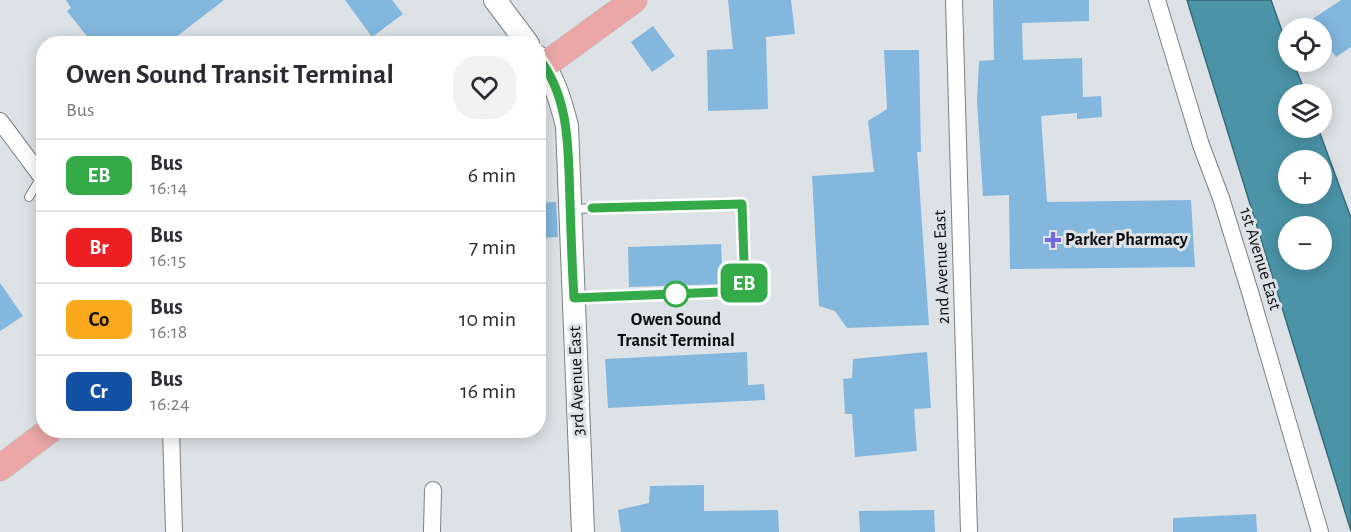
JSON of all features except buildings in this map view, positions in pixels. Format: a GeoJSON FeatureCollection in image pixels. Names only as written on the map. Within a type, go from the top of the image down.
{"type":"FeatureCollection","features":[{"type":"Feature","properties":{"kind":"main road"},"geometry":{"type":"LineString","coordinates":[[495,0],[522,36]]}},
{"type":"Feature","properties":{"kind":"main road"},"geometry":{"type":"LineString","coordinates":[[546,61],[634,0]]}},
{"type":"Feature","properties":{"kind":"main road","name":"3rd Avenue East"},"geometry":{"type":"LineString","coordinates":[[546,73],[559,96],[567,126],[583,532]]}},
{"type":"Feature","properties":{"kind":"main road"},"geometry":{"type":"LineString","coordinates":[[0,468],[39,438]]}},
{"type":"Feature","properties":{"kind":"street","name":"2nd Avenue East"},"geometry":{"type":"LineString","coordinates":[[954,0],[969,532]]}},
{"type":"Feature","properties":{"kind":"street","name":"1st Avenue East"},"geometry":{"type":"LineString","coordinates":[[1156,0],[1201,145],[1241,260],[1320,532]]}},
{"type":"Feature","properties":{"kind":"street"},"geometry":{"type":"LineString","coordinates":[[0,121],[36,170]]}},
{"type":"Feature","properties":{"kind":"street"},"geometry":{"type":"LineString","coordinates":[[171,438],[174,532]]}},
{"type":"Feature","properties":{"kind":"street"},"geometry":{"type":"LineString","coordinates":[[432,532],[433,490]]}},
{"type":"Feature","properties":{"kind":"lane"},"geometry":{"type":"LineString","coordinates":[[28,197],[36,186]]}},
{"type":"Feature","properties":{"kind":"lane"},"geometry":{"type":"LineString","coordinates":[[570,209],[742,204],[745,291],[574,298]]}},
{"type":"Feature","properties":{"kind":"water"},"geometry":{"type":"Polygon","coordinates":[[[1187,0],[1271,0],[1278,20],[1278,72],[1297,72],[1302,84],[1278,84],[1278,138],[1322,138],[1326,150],[1278,150],[1278,204],[1332,204],[1332,166],[1351,218],[1351,531],[1187,0]]]}},
{"type":"Feature","properties":{"kind":"bus line","name":"EB"},"geometry":{"type":"LineString","coordinates":[[546,67],[559,96],[567,126],[574,298],[745,291],[742,204],[592,208]]}},
{"type":"Feature","properties":{"kind":"place","name":"Parker Pharmacy"},"geometry":{"type":"Point","coordinates":[1053,240]}},
{"type":"Feature","properties":{"kind":"place","name":"Owen Sound Transit Terminal"},"geometry":{"type":"Point","coordinates":[676,294]}}]}
